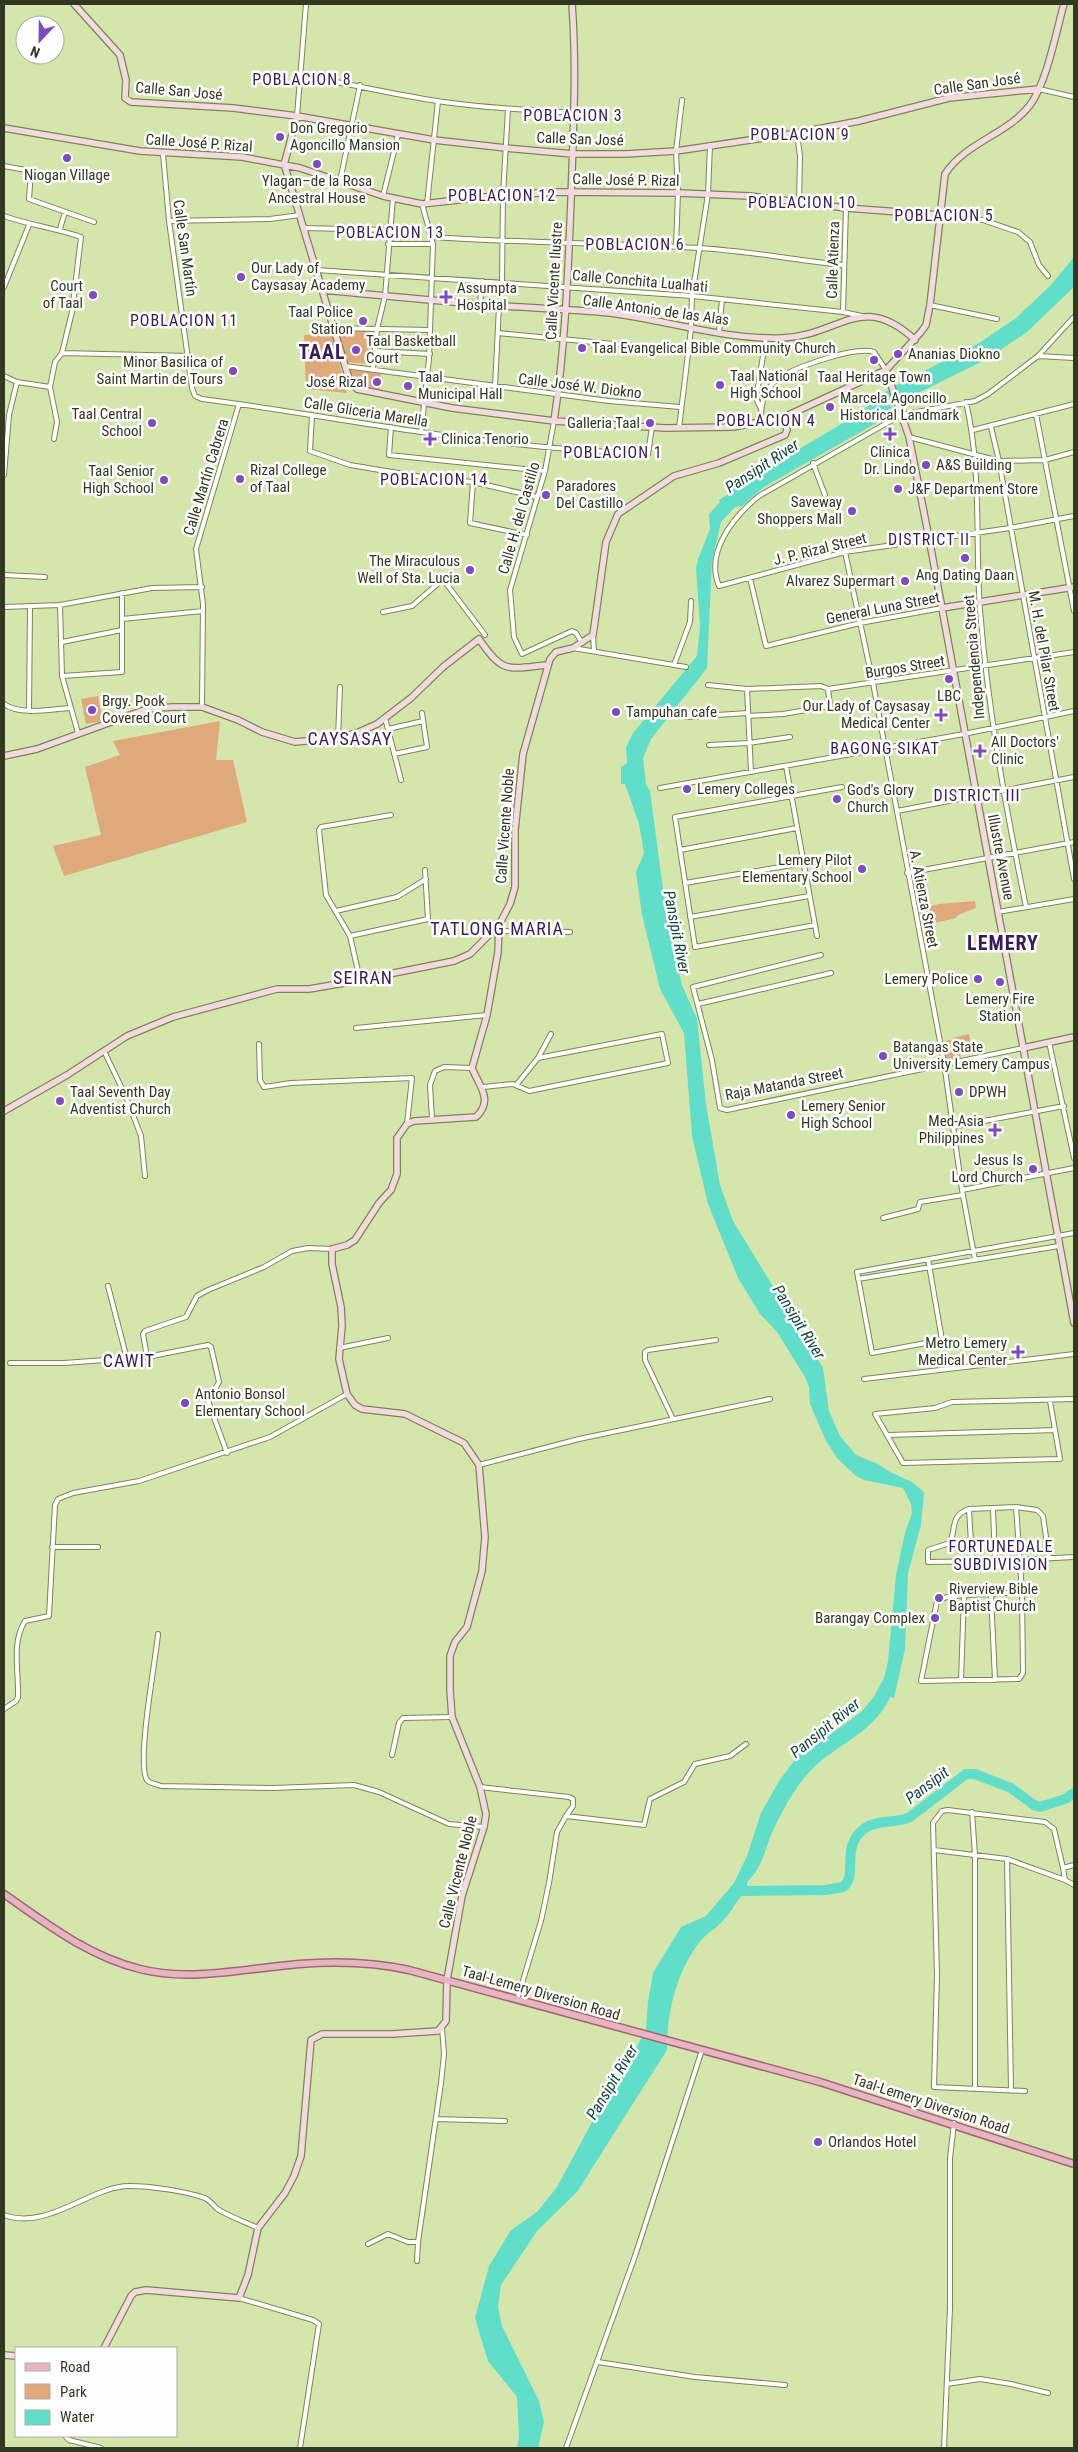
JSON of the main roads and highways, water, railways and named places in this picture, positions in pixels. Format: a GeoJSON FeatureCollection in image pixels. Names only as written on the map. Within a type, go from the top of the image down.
{"type":"FeatureCollection","features":[{"type":"Feature","properties":{"kind":"main road","name":"Taal-Lemery Diversion Road"},"geometry":{"type":"LineString","coordinates":[[4,1894],[79,1945],[116,1962],[142,1970],[184,1974],[299,1964],[350,1962],[394,1967],[448,1980],[820,2082],[1074,2164]]}},
{"type":"Feature","properties":{"kind":"water"},"geometry":{"type":"Polygon","coordinates":[[[1074,257],[1074,287],[1027,332],[987,359],[894,405],[878,422],[764,487],[742,506],[735,507],[721,522],[712,561],[707,668],[651,739],[643,758],[646,784],[650,791],[667,919],[682,985],[697,1019],[706,1104],[720,1185],[733,1221],[823,1368],[829,1411],[840,1436],[856,1455],[912,1482],[924,1492],[921,1525],[908,1573],[905,1649],[894,1698],[890,1697],[883,1710],[862,1731],[814,1767],[794,1792],[774,1828],[759,1866],[747,1882],[748,1895],[742,1895],[724,1920],[700,1941],[684,1968],[671,2008],[667,2050],[577,2192],[537,2231],[501,2285],[498,2307],[502,2326],[539,2401],[544,2422],[538,2448],[517,2448],[519,2437],[517,2397],[488,2361],[475,2318],[489,2266],[511,2230],[537,2212],[557,2187],[598,2111],[623,2073],[646,2029],[653,1973],[681,1927],[706,1916],[734,1883],[747,1856],[761,1813],[779,1781],[803,1749],[808,1749],[824,1739],[861,1712],[873,1698],[884,1678],[888,1661],[896,1575],[905,1533],[912,1513],[911,1504],[903,1488],[864,1480],[856,1476],[837,1458],[825,1439],[810,1404],[809,1387],[805,1377],[777,1332],[760,1314],[738,1278],[708,1204],[692,1136],[684,1033],[660,989],[642,915],[636,872],[644,853],[639,824],[625,784],[621,784],[621,767],[627,763],[626,747],[633,733],[697,656],[700,627],[696,568],[710,529],[709,514],[720,502],[719,500],[730,493],[728,491],[733,487],[736,488],[748,483],[747,480],[858,414],[889,389],[979,343],[1016,318],[1051,285],[1074,257]]]}},
{"type":"Feature","properties":{"kind":"waterway","name":"Pansipit"},"geometry":{"type":"LineString","coordinates":[[740,1891],[826,1890],[843,1887],[850,1875],[851,1852],[857,1835],[870,1825],[910,1817],[966,1774],[975,1774],[1011,1788],[1034,1805],[1040,1807],[1065,1799],[1074,1793]]}},
{"type":"Feature","properties":{"kind":"place","name":"Don Gregorio Agoncillo Mansion"},"geometry":{"type":"Point","coordinates":[280,137]}},
{"type":"Feature","properties":{"kind":"place","name":"Niogan Village"},"geometry":{"type":"Point","coordinates":[67,158]}},
{"type":"Feature","properties":{"kind":"place","name":"Ylagan–de la Rosa Ancestral House"},"geometry":{"type":"Point","coordinates":[317,164]}},
{"type":"Feature","properties":{"kind":"place","name":"Our Lady of Caysasay Academy"},"geometry":{"type":"Point","coordinates":[241,277]}},
{"type":"Feature","properties":{"kind":"place","name":"Court of Taal"},"geometry":{"type":"Point","coordinates":[93,295]}},
{"type":"Feature","properties":{"kind":"place","name":"Assumpta Hospital"},"geometry":{"type":"Point","coordinates":[446,297]}},
{"type":"Feature","properties":{"kind":"place","name":"Taal Police Station"},"geometry":{"type":"Point","coordinates":[363,321]}},
{"type":"Feature","properties":{"kind":"place","name":"Taal Evangelical Bible Community Church"},"geometry":{"type":"Point","coordinates":[582,348]}},
{"type":"Feature","properties":{"kind":"place","name":"Taal Basketball Court"},"geometry":{"type":"Point","coordinates":[356,350]}},
{"type":"Feature","properties":{"kind":"place","name":"Ananias Diokno"},"geometry":{"type":"Point","coordinates":[898,354]}},
{"type":"Feature","properties":{"kind":"place","name":"Taal Heritage Town"},"geometry":{"type":"Point","coordinates":[874,360]}},
{"type":"Feature","properties":{"kind":"place","name":"Minor Basilica of Saint Martin de Tours"},"geometry":{"type":"Point","coordinates":[233,371]}},
{"type":"Feature","properties":{"kind":"place","name":"José Rizal"},"geometry":{"type":"Point","coordinates":[377,382]}},
{"type":"Feature","properties":{"kind":"place","name":"Taal National High School"},"geometry":{"type":"Point","coordinates":[720,385]}},
{"type":"Feature","properties":{"kind":"place","name":"Taal Municipal Hall"},"geometry":{"type":"Point","coordinates":[408,386]}},
{"type":"Feature","properties":{"kind":"place","name":"Marcela Agoncillo Historical Landmark"},"geometry":{"type":"Point","coordinates":[830,407]}},
{"type":"Feature","properties":{"kind":"place","name":"Taal Central School"},"geometry":{"type":"Point","coordinates":[152,423]}},
{"type":"Feature","properties":{"kind":"place","name":"Galleria Taal"},"geometry":{"type":"Point","coordinates":[650,423]}},
{"type":"Feature","properties":{"kind":"place","name":"Clinica Dr. Lindo"},"geometry":{"type":"Point","coordinates":[890,434]}},
{"type":"Feature","properties":{"kind":"place","name":"Clinica Tenorio"},"geometry":{"type":"Point","coordinates":[430,439]}},
{"type":"Feature","properties":{"kind":"place","name":"A&S Building"},"geometry":{"type":"Point","coordinates":[926,465]}},
{"type":"Feature","properties":{"kind":"place","name":"Rizal College of Taal"},"geometry":{"type":"Point","coordinates":[240,479]}},
{"type":"Feature","properties":{"kind":"place","name":"Taal Senior High School"},"geometry":{"type":"Point","coordinates":[164,480]}},
{"type":"Feature","properties":{"kind":"place","name":"J&F Department Store"},"geometry":{"type":"Point","coordinates":[898,489]}},
{"type":"Feature","properties":{"kind":"place","name":"Paradores Del Castillo"},"geometry":{"type":"Point","coordinates":[546,495]}},
{"type":"Feature","properties":{"kind":"place","name":"Saveway Shoppers Mall"},"geometry":{"type":"Point","coordinates":[852,511]}},
{"type":"Feature","properties":{"kind":"place","name":"Ang Dating Daan"},"geometry":{"type":"Point","coordinates":[965,558]}},
{"type":"Feature","properties":{"kind":"place","name":"The Miraculous Well of Sta. Lucia"},"geometry":{"type":"Point","coordinates":[470,570]}},
{"type":"Feature","properties":{"kind":"place","name":"Alvarez Supermart"},"geometry":{"type":"Point","coordinates":[905,581]}},
{"type":"Feature","properties":{"kind":"place","name":"LBC"},"geometry":{"type":"Point","coordinates":[949,679]}},
{"type":"Feature","properties":{"kind":"place","name":"Brgy. Pook Covered Court"},"geometry":{"type":"Point","coordinates":[92,710]}},
{"type":"Feature","properties":{"kind":"place","name":"Tampuhan cafe"},"geometry":{"type":"Point","coordinates":[616,712]}},
{"type":"Feature","properties":{"kind":"place","name":"Our Lady of Caysasay Medical Center"},"geometry":{"type":"Point","coordinates":[941,715]}},
{"type":"Feature","properties":{"kind":"place","name":"All Doctors' Clinic"},"geometry":{"type":"Point","coordinates":[980,751]}},
{"type":"Feature","properties":{"kind":"place","name":"Lemery Colleges"},"geometry":{"type":"Point","coordinates":[687,789]}},
{"type":"Feature","properties":{"kind":"place","name":"God's Glory Church"},"geometry":{"type":"Point","coordinates":[837,799]}},
{"type":"Feature","properties":{"kind":"place","name":"Lemery Pilot Elementary School"},"geometry":{"type":"Point","coordinates":[862,869]}},
{"type":"Feature","properties":{"kind":"place","name":"Lemery Police"},"geometry":{"type":"Point","coordinates":[978,979]}},
{"type":"Feature","properties":{"kind":"place","name":"Lemery Fire Station"},"geometry":{"type":"Point","coordinates":[1000,982]}},
{"type":"Feature","properties":{"kind":"place","name":"Batangas State University Lemery Campus"},"geometry":{"type":"Point","coordinates":[883,1056]}},
{"type":"Feature","properties":{"kind":"place","name":"DPWH"},"geometry":{"type":"Point","coordinates":[959,1092]}},
{"type":"Feature","properties":{"kind":"place","name":"Taal Seventh Day Adventist Church"},"geometry":{"type":"Point","coordinates":[60,1101]}},
{"type":"Feature","properties":{"kind":"place","name":"Lemery Senior High School"},"geometry":{"type":"Point","coordinates":[791,1115]}},
{"type":"Feature","properties":{"kind":"place","name":"Med-Asia Philippines"},"geometry":{"type":"Point","coordinates":[995,1130]}},
{"type":"Feature","properties":{"kind":"place","name":"Jesus Is Lord Church"},"geometry":{"type":"Point","coordinates":[1033,1169]}},
{"type":"Feature","properties":{"kind":"place","name":"Metro Lemery Medical Center"},"geometry":{"type":"Point","coordinates":[1018,1352]}},
{"type":"Feature","properties":{"kind":"place","name":"Antonio Bonsol Elementary School"},"geometry":{"type":"Point","coordinates":[185,1403]}},
{"type":"Feature","properties":{"kind":"place","name":"Riverview Bible Baptist Church"},"geometry":{"type":"Point","coordinates":[939,1598]}},
{"type":"Feature","properties":{"kind":"place","name":"Barangay Complex"},"geometry":{"type":"Point","coordinates":[935,1618]}},
{"type":"Feature","properties":{"kind":"place","name":"Orlandos Hotel"},"geometry":{"type":"Point","coordinates":[818,2142]}},
{"type":"Feature","properties":{"kind":"district","name":"POBLACION 8"},"geometry":{"type":"Point","coordinates":[302,79]}},
{"type":"Feature","properties":{"kind":"district","name":"POBLACION 3"},"geometry":{"type":"Point","coordinates":[573,115]}},
{"type":"Feature","properties":{"kind":"district","name":"POBLACION 9"},"geometry":{"type":"Point","coordinates":[800,134]}},
{"type":"Feature","properties":{"kind":"district","name":"POBLACION 12"},"geometry":{"type":"Point","coordinates":[502,195]}},
{"type":"Feature","properties":{"kind":"district","name":"POBLACION 10"},"geometry":{"type":"Point","coordinates":[802,202]}},
{"type":"Feature","properties":{"kind":"district","name":"POBLACION 5"},"geometry":{"type":"Point","coordinates":[944,215]}},
{"type":"Feature","properties":{"kind":"district","name":"POBLACION 13"},"geometry":{"type":"Point","coordinates":[390,232]}},
{"type":"Feature","properties":{"kind":"district","name":"POBLACION 6"},"geometry":{"type":"Point","coordinates":[635,244]}},
{"type":"Feature","properties":{"kind":"district","name":"POBLACION 11"},"geometry":{"type":"Point","coordinates":[184,320]}},
{"type":"Feature","properties":{"kind":"district","name":"TAAL"},"geometry":{"type":"Point","coordinates":[322,352]}},
{"type":"Feature","properties":{"kind":"district","name":"POBLACION 4"},"geometry":{"type":"Point","coordinates":[766,420]}},
{"type":"Feature","properties":{"kind":"district","name":"POBLACION 1"},"geometry":{"type":"Point","coordinates":[613,452]}},
{"type":"Feature","properties":{"kind":"district","name":"POBLACION 14"},"geometry":{"type":"Point","coordinates":[434,479]}},
{"type":"Feature","properties":{"kind":"district","name":"DISTRICT II"},"geometry":{"type":"Point","coordinates":[929,539]}},
{"type":"Feature","properties":{"kind":"district","name":"CAYSASAY"},"geometry":{"type":"Point","coordinates":[350,738]}},
{"type":"Feature","properties":{"kind":"district","name":"BAGONG SIKAT"},"geometry":{"type":"Point","coordinates":[885,748]}},
{"type":"Feature","properties":{"kind":"district","name":"DISTRICT III"},"geometry":{"type":"Point","coordinates":[977,795]}},
{"type":"Feature","properties":{"kind":"district","name":"TATLONG MARIA"},"geometry":{"type":"Point","coordinates":[497,928]}},
{"type":"Feature","properties":{"kind":"district","name":"LEMERY"},"geometry":{"type":"Point","coordinates":[1003,943]}},
{"type":"Feature","properties":{"kind":"district","name":"SEIRAN"},"geometry":{"type":"Point","coordinates":[363,977]}},
{"type":"Feature","properties":{"kind":"district","name":"CAWIT"},"geometry":{"type":"Point","coordinates":[129,1360]}},
{"type":"Feature","properties":{"kind":"district","name":"FORTUNEDALE SUBDIVISION"},"geometry":{"type":"Point","coordinates":[1001,1555]}},
{"type":"Feature","properties":{"kind":"water label","name":"Pansipit River"},"geometry":{"type":"Point","coordinates":[762,466]}},
{"type":"Feature","properties":{"kind":"water label","name":"Pansipit River"},"geometry":{"type":"Point","coordinates":[677,932]}},
{"type":"Feature","properties":{"kind":"water label","name":"Pansipit River"},"geometry":{"type":"Point","coordinates":[799,1322]}},
{"type":"Feature","properties":{"kind":"water label","name":"Pansipit River"},"geometry":{"type":"Point","coordinates":[825,1728]}},
{"type":"Feature","properties":{"kind":"water label","name":"Pansipit River"},"geometry":{"type":"Point","coordinates":[612,2082]}}]}
